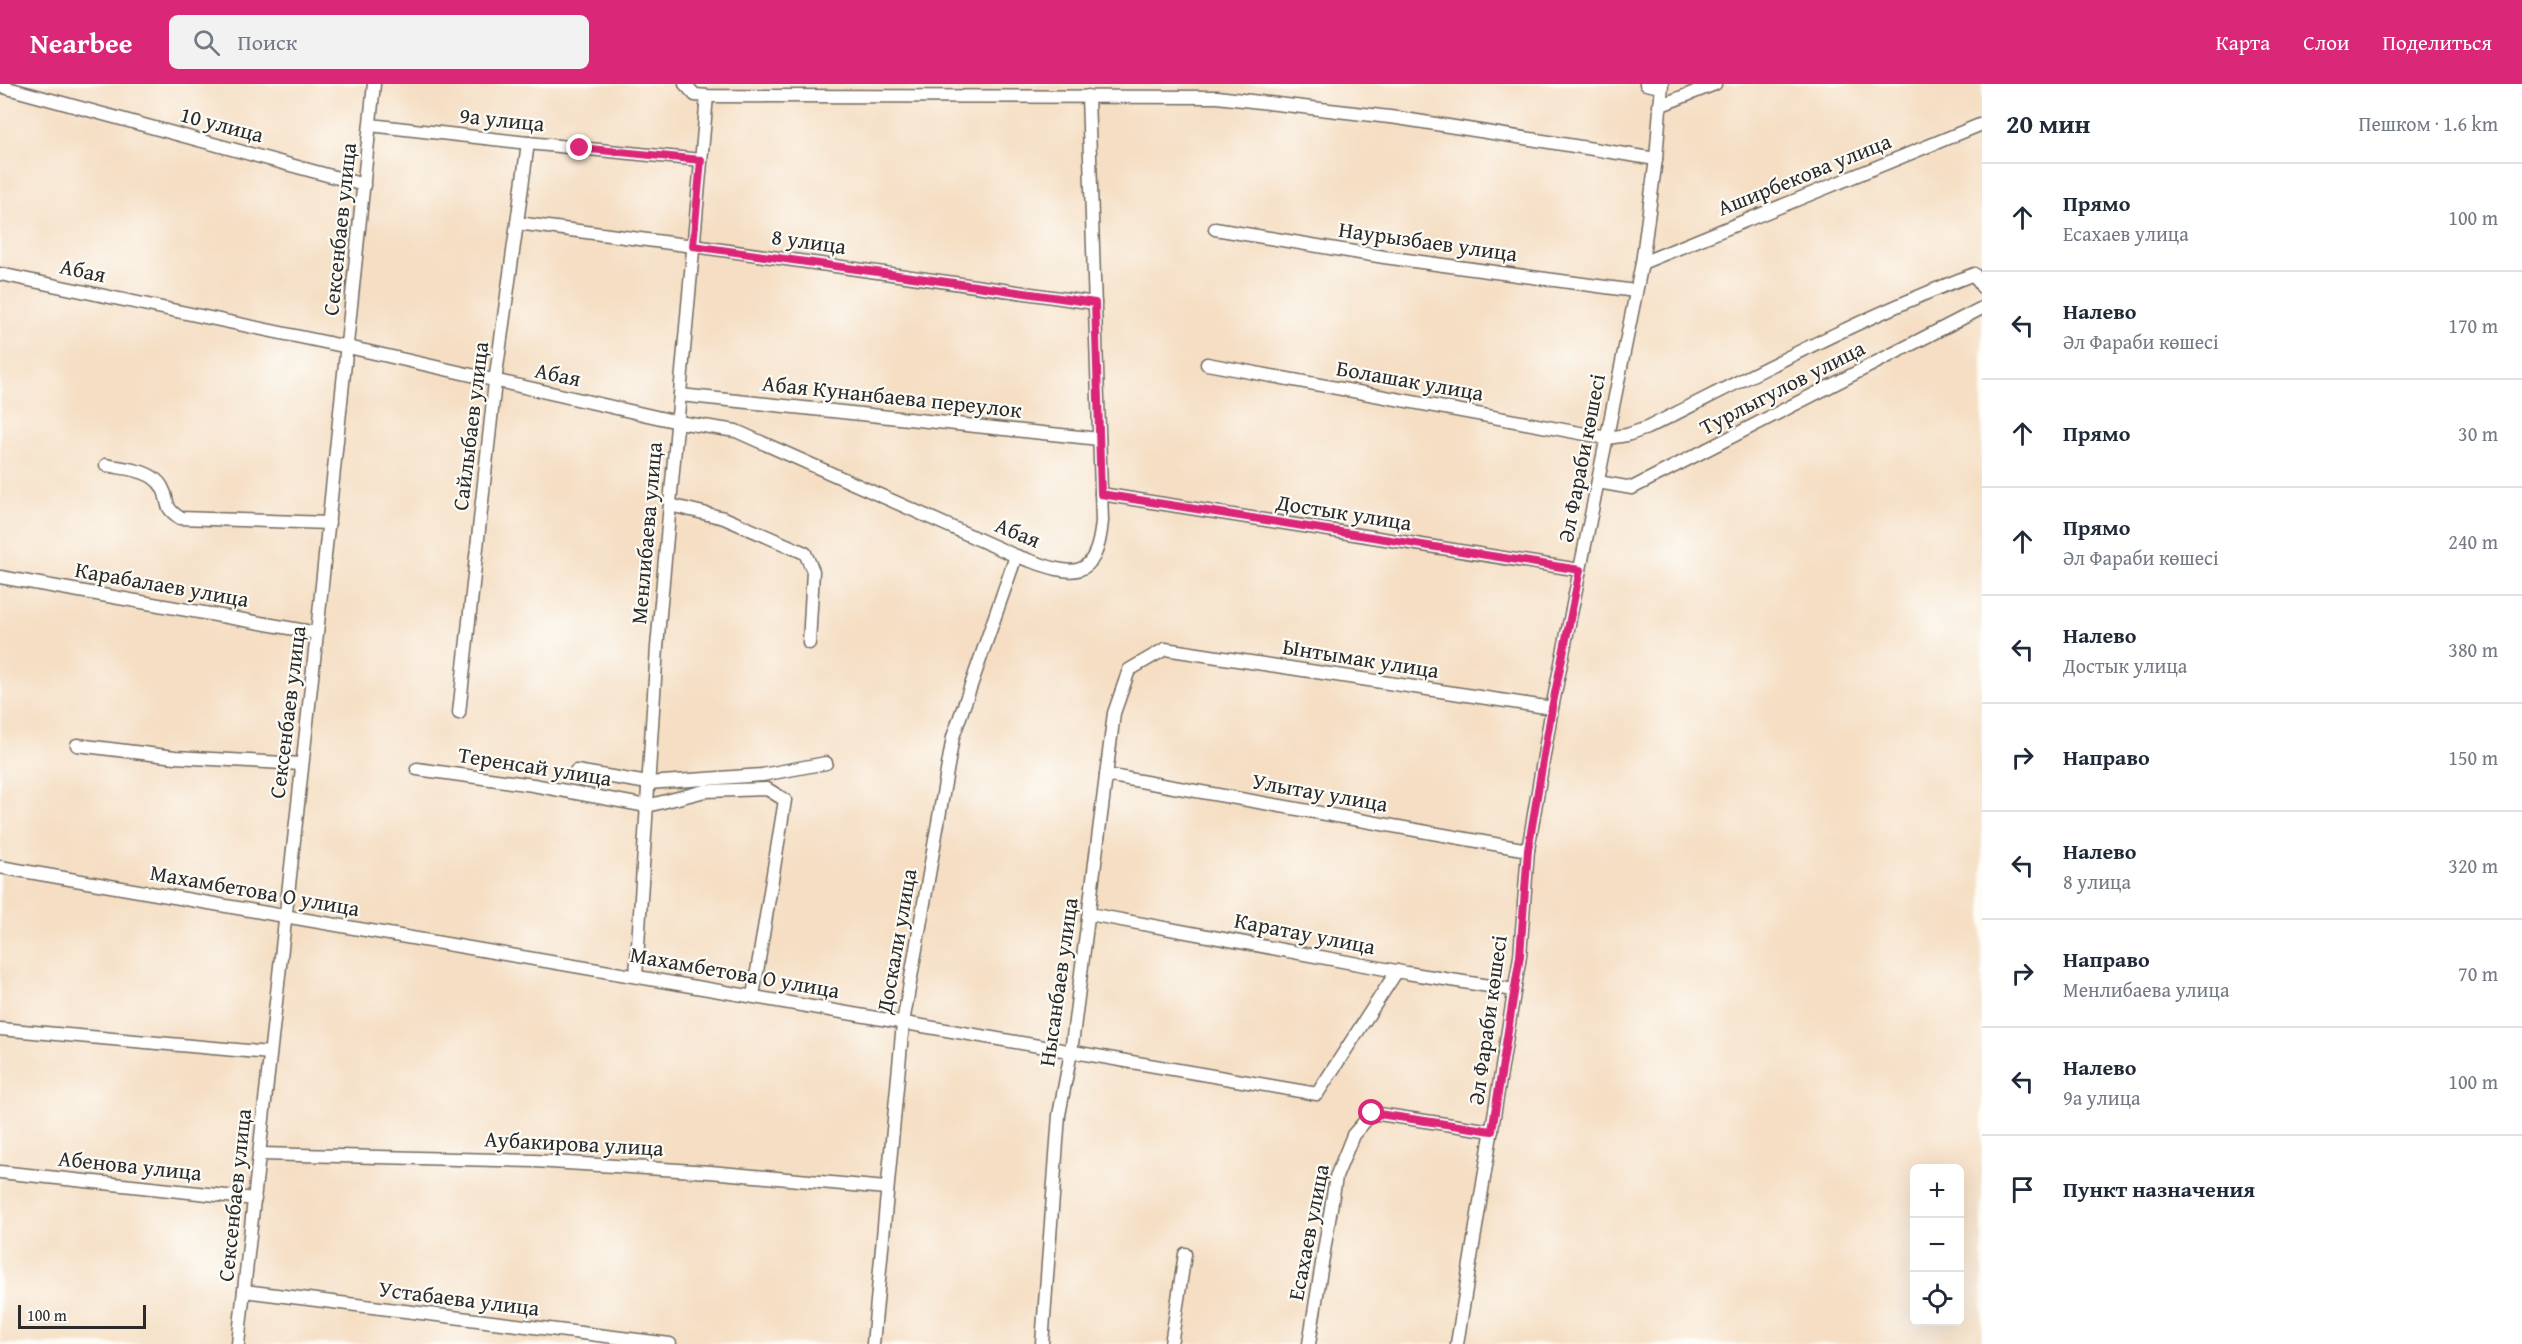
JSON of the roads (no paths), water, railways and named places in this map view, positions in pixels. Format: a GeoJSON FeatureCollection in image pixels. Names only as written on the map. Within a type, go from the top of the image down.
{"type":"FeatureCollection","features":[{"type":"Feature","properties":{"kind":"street","name":"Сексенбаев улица"},"geometry":{"type":"LineString","coordinates":[[238,1344],[348,347],[374,84]]}},
{"type":"Feature","properties":{"kind":"street"},"geometry":{"type":"LineString","coordinates":[[685,84],[695,95],[707,96],[1089,96],[1121,90],[1217,97],[1348,112],[1656,159]]}},
{"type":"Feature","properties":{"kind":"street"},"geometry":{"type":"LineString","coordinates":[[1646,84],[1662,85]]}},
{"type":"Feature","properties":{"kind":"street"},"geometry":{"type":"LineString","coordinates":[[1659,106],[1715,84]]}},
{"type":"Feature","properties":{"kind":"street","name":"Әл Фараби көшесі"},"geometry":{"type":"LineString","coordinates":[[1457,1344],[1514,990],[1528,850],[1552,708],[1642,263],[1656,159],[1662,85]]}},
{"type":"Feature","properties":{"kind":"street","name":"10 улица"},"geometry":{"type":"LineString","coordinates":[[0,86],[364,185]]}},
{"type":"Feature","properties":{"kind":"street","name":"Менлибаева улица"},"geometry":{"type":"LineString","coordinates":[[636,976],[657,647],[707,96]]}},
{"type":"Feature","properties":{"kind":"street"},"geometry":{"type":"LineString","coordinates":[[1089,96],[1101,494]]}},
{"type":"Feature","properties":{"kind":"street","name":"Аширбекова улица"},"geometry":{"type":"LineString","coordinates":[[1642,263],[1982,124]]}},
{"type":"Feature","properties":{"kind":"street","name":"9а улица"},"geometry":{"type":"LineString","coordinates":[[370,125],[701,160]]}},
{"type":"Feature","properties":{"kind":"street","name":"Сайлыбаев улица"},"geometry":{"type":"LineString","coordinates":[[459,713],[495,382],[528,143]]}},
{"type":"Feature","properties":{"kind":"street","name":"8 улица"},"geometry":{"type":"LineString","coordinates":[[517,223],[1095,303]]}},
{"type":"Feature","properties":{"kind":"street","name":"Наурызбаев улица"},"geometry":{"type":"LineString","coordinates":[[1215,229],[1384,257],[1635,291]]}},
{"type":"Feature","properties":{"kind":"street","name":"Абая"},"geometry":{"type":"LineString","coordinates":[[0,274],[348,347],[678,422],[736,431],[1016,556],[1058,570],[1072,572],[1086,567],[1100,546],[1101,494]]}},
{"type":"Feature","properties":{"kind":"street","name":"Турлыгулов улица"},"geometry":{"type":"LineString","coordinates":[[1606,438],[1627,435],[1647,428],[1822,340],[1974,274],[1982,287]]}},
{"type":"Feature","properties":{"kind":"street","name":"Турлыгулов улица"},"geometry":{"type":"LineString","coordinates":[[1598,482],[1632,488],[1982,308]]}},
{"type":"Feature","properties":{"kind":"street","name":"Болашак улица"},"geometry":{"type":"LineString","coordinates":[[1207,364],[1606,438]]}},
{"type":"Feature","properties":{"kind":"street","name":"Абая Кунанбаева переулок"},"geometry":{"type":"LineString","coordinates":[[680,395],[1099,439]]}},
{"type":"Feature","properties":{"kind":"street"},"geometry":{"type":"LineString","coordinates":[[106,465],[148,474],[162,486],[169,510],[180,518],[329,523]]}},
{"type":"Feature","properties":{"kind":"street","name":"Достык улица"},"geometry":{"type":"LineString","coordinates":[[1101,494],[1580,570]]}},
{"type":"Feature","properties":{"kind":"street"},"geometry":{"type":"LineString","coordinates":[[670,505],[724,518],[805,553],[813,571],[809,643]]}},
{"type":"Feature","properties":{"kind":"street","name":"Доскали улица"},"geometry":{"type":"LineString","coordinates":[[873,1344],[903,1023],[953,736],[1016,556]]}},
{"type":"Feature","properties":{"kind":"street","name":"Карабалаев улица"},"geometry":{"type":"LineString","coordinates":[[0,577],[317,633]]}},
{"type":"Feature","properties":{"kind":"street","name":"Ынтымак улица"},"geometry":{"type":"LineString","coordinates":[[1165,649],[1552,708]]}},
{"type":"Feature","properties":{"kind":"street","name":"Нысанбаев улица"},"geometry":{"type":"LineString","coordinates":[[1042,1344],[1059,1115],[1071,1052],[1114,713],[1129,669],[1165,649]]}},
{"type":"Feature","properties":{"kind":"street"},"geometry":{"type":"LineString","coordinates":[[76,745],[175,757],[302,764]]}},
{"type":"Feature","properties":{"kind":"street","name":"Теренсай улица"},"geometry":{"type":"LineString","coordinates":[[576,771],[648,783],[762,775],[826,763]]}},
{"type":"Feature","properties":{"kind":"street","name":"Теренсай улица"},"geometry":{"type":"LineString","coordinates":[[417,769],[533,785],[647,806]]}},
{"type":"Feature","properties":{"kind":"street","name":"Улытау улица"},"geometry":{"type":"LineString","coordinates":[[1106,775],[1528,850]]}},
{"type":"Feature","properties":{"kind":"street"},"geometry":{"type":"LineString","coordinates":[[647,806],[705,791],[768,789],[785,800],[753,996]]}},
{"type":"Feature","properties":{"kind":"street","name":"Махамбетова О улица"},"geometry":{"type":"LineString","coordinates":[[0,867],[1317,1094],[1398,971]]}},
{"type":"Feature","properties":{"kind":"street","name":"Каратау улица"},"geometry":{"type":"LineString","coordinates":[[1089,914],[1514,990]]}},
{"type":"Feature","properties":{"kind":"street"},"geometry":{"type":"LineString","coordinates":[[0,1029],[270,1053]]}},
{"type":"Feature","properties":{"kind":"street","name":"Есахаев улица"},"geometry":{"type":"LineString","coordinates":[[1309,1344],[1336,1177],[1353,1135],[1372,1113],[1492,1131]]}},
{"type":"Feature","properties":{"kind":"street","name":"Аубакирова улица"},"geometry":{"type":"LineString","coordinates":[[260,1154],[535,1161],[710,1172],[886,1188]]}},
{"type":"Feature","properties":{"kind":"street","name":"Абенова улица"},"geometry":{"type":"LineString","coordinates":[[0,1172],[255,1199]]}},
{"type":"Feature","properties":{"kind":"street"},"geometry":{"type":"LineString","coordinates":[[1171,1344],[1185,1254]]}},
{"type":"Feature","properties":{"kind":"street","name":"Устабаева улица"},"geometry":{"type":"LineString","coordinates":[[244,1291],[608,1341],[670,1344]]}}]}
